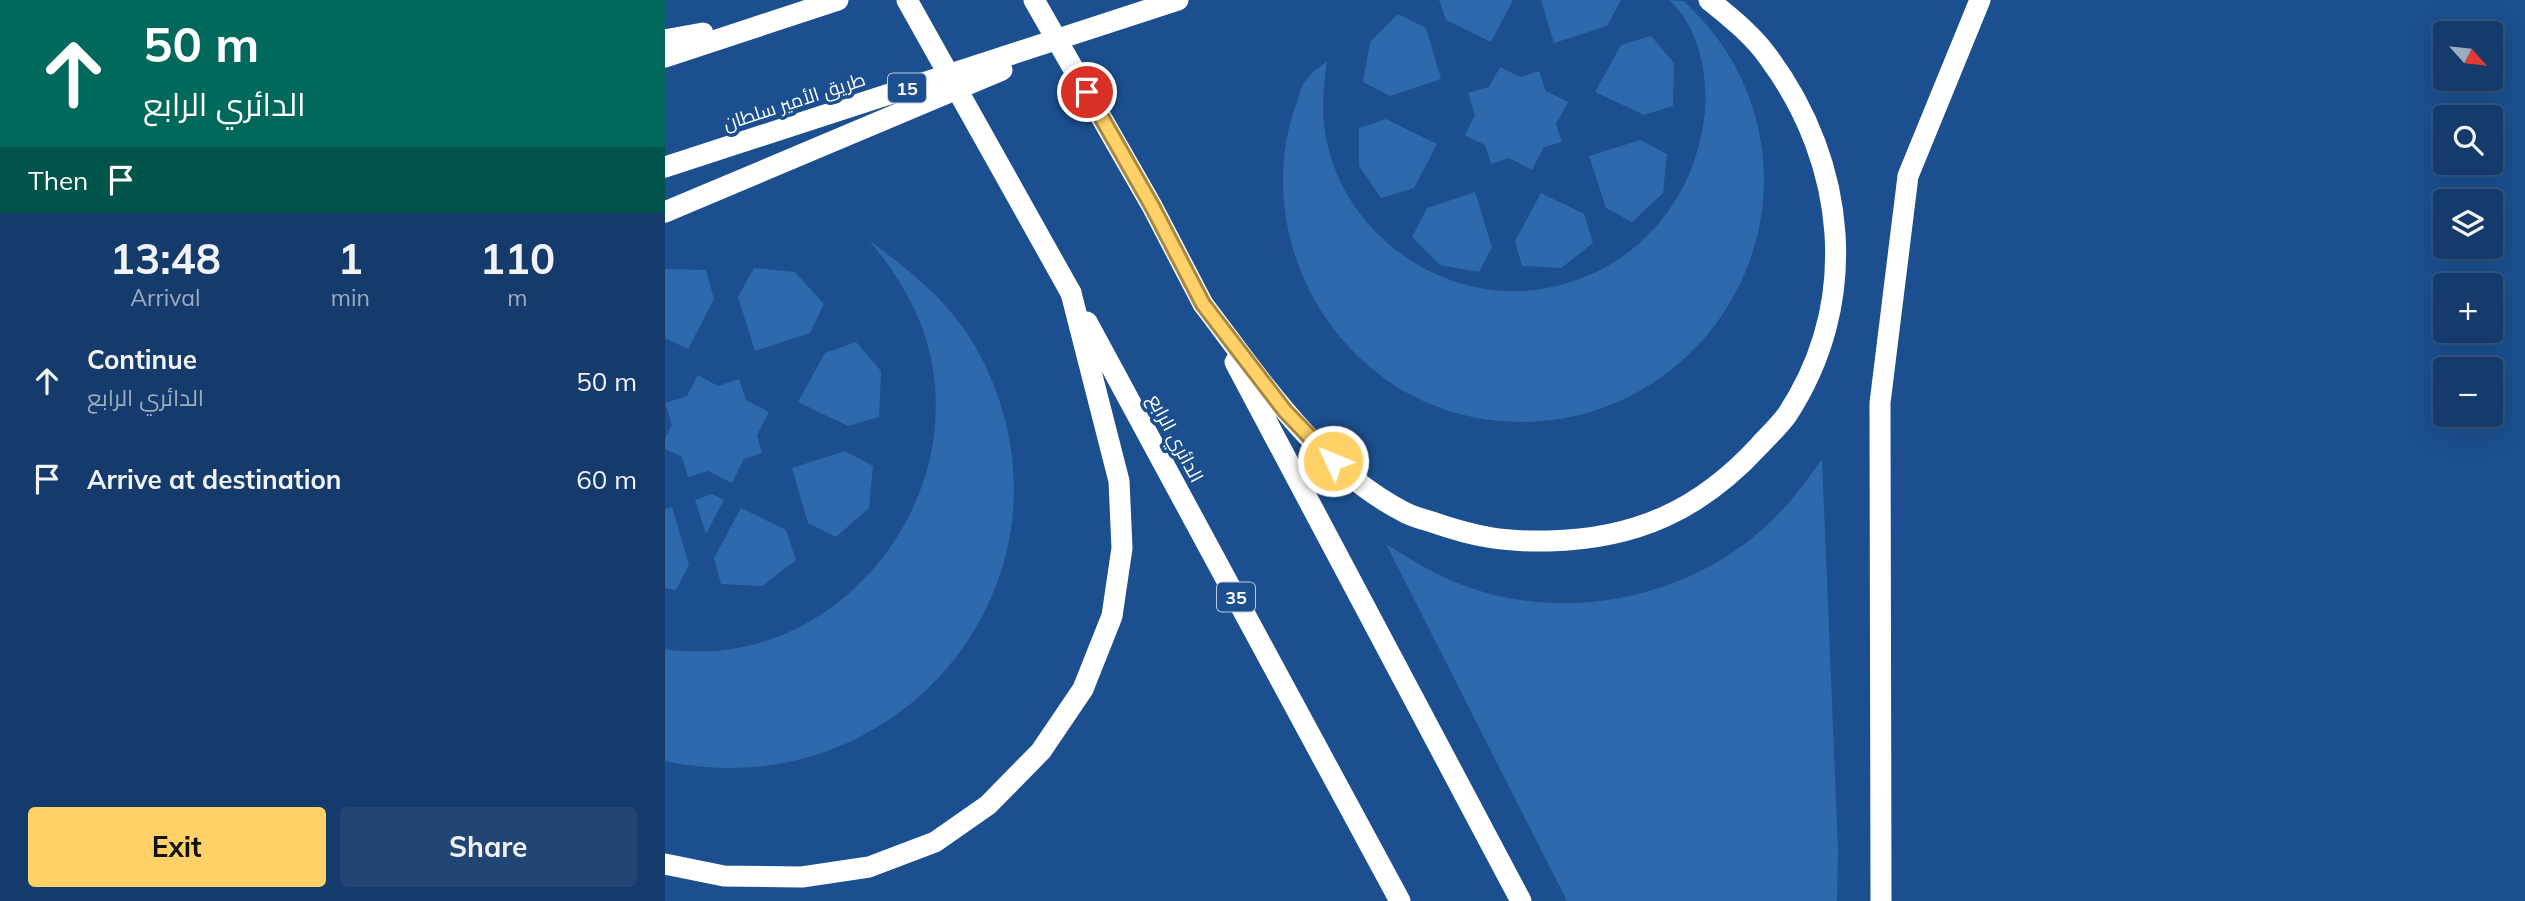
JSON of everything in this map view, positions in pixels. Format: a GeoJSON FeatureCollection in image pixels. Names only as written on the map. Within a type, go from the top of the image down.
{"type":"FeatureCollection","features":[{"type":"Feature","properties":{"kind":"highway"},"geometry":{"type":"LineString","coordinates":[[665,57],[838,0]]}},
{"type":"Feature","properties":{"kind":"highway","name":"الدائري الرابع"},"geometry":{"type":"LineString","coordinates":[[907,0],[1071,293],[1400,901]]}},
{"type":"Feature","properties":{"kind":"highway"},"geometry":{"type":"LineString","coordinates":[[1034,0],[1152,206],[1521,901]]}},
{"type":"Feature","properties":{"kind":"highway","name":"طريق الأمير سلطان"},"geometry":{"type":"LineString","coordinates":[[665,167],[1178,0]]}},
{"type":"Feature","properties":{"kind":"highway"},"geometry":{"type":"LineString","coordinates":[[1203,304],[1285,411],[1313,442],[1354,480],[1405,513],[1471,536],[1519,541],[1580,540],[1635,530],[1684,508],[1737,469],[1786,416],[1821,349],[1835,289],[1837,230],[1825,170],[1798,106],[1769,56],[1734,20],[1709,0]]}},
{"type":"Feature","properties":{"kind":"highway"},"geometry":{"type":"LineString","coordinates":[[1881,901],[1880,403],[1908,176],[1980,0]]}},
{"type":"Feature","properties":{"kind":"highway"},"geometry":{"type":"LineString","coordinates":[[665,212],[1149,9]]}},
{"type":"Feature","properties":{"kind":"highway"},"geometry":{"type":"LineString","coordinates":[[665,40],[785,18]]}},
{"type":"Feature","properties":{"kind":"highway"},"geometry":{"type":"LineString","coordinates":[[665,864],[724,876],[789,877],[869,867],[935,842],[988,805],[1041,751],[1083,690],[1112,617],[1122,548],[1119,481],[1071,293]]}},
{"type":"Feature","properties":{"kind":"shaded area"},"geometry":{"type":"Polygon","coordinates":[[[1439,0],[1513,0],[1491,42],[1446,20],[1439,0]]]}},
{"type":"Feature","properties":{"kind":"shaded area"},"geometry":{"type":"Polygon","coordinates":[[[1541,0],[1621,0],[1607,26],[1554,43],[1541,0]]]}},
{"type":"Feature","properties":{"kind":"shaded area"},"geometry":{"type":"Polygon","coordinates":[[[1669,0],[1684,1],[1724,47],[1742,80],[1761,141],[1763,201],[1751,258],[1725,311],[1688,356],[1640,391],[1585,414],[1522,422],[1469,416],[1418,399],[1388,381],[1352,350],[1323,314],[1294,252],[1285,213],[1285,147],[1305,81],[1327,61],[1323,116],[1332,161],[1348,195],[1369,225],[1396,250],[1427,270],[1461,284],[1498,291],[1552,287],[1599,271],[1640,243],[1673,205],[1688,176],[1703,129],[1705,82],[1694,37],[1688,24],[1669,0]]]}},
{"type":"Feature","properties":{"kind":"shaded area"},"geometry":{"type":"Polygon","coordinates":[[[1398,14],[1426,28],[1441,79],[1390,96],[1363,82],[1370,42],[1398,14]]]}},
{"type":"Feature","properties":{"kind":"shaded area"},"geometry":{"type":"Polygon","coordinates":[[[1651,36],[1674,63],[1673,106],[1644,115],[1595,92],[1621,45],[1651,36]]]}},
{"type":"Feature","properties":{"kind":"shaded area"},"geometry":{"type":"Polygon","coordinates":[[[1500,67],[1520,77],[1539,71],[1546,91],[1568,102],[1556,124],[1562,142],[1544,147],[1532,170],[1509,158],[1491,164],[1485,145],[1465,135],[1475,115],[1468,93],[1489,87],[1500,67]]]}},
{"type":"Feature","properties":{"kind":"shaded area"},"geometry":{"type":"Polygon","coordinates":[[[1386,119],[1437,144],[1414,188],[1381,198],[1359,166],[1359,128],[1386,119]]]}},
{"type":"Feature","properties":{"kind":"shaded area"},"geometry":{"type":"Polygon","coordinates":[[[1640,140],[1667,154],[1663,193],[1632,222],[1606,208],[1589,156],[1640,140]]]}},
{"type":"Feature","properties":{"kind":"shaded area"},"geometry":{"type":"Polygon","coordinates":[[[1475,192],[1492,247],[1479,272],[1440,265],[1412,237],[1427,208],[1475,192]]]}},
{"type":"Feature","properties":{"kind":"shaded area"},"geometry":{"type":"Polygon","coordinates":[[[1541,193],[1584,214],[1593,243],[1561,268],[1522,266],[1515,241],[1541,193]]]}},
{"type":"Feature","properties":{"kind":"shaded area"},"geometry":{"type":"Polygon","coordinates":[[[869,240],[932,292],[959,322],[981,357],[1009,439],[1012,519],[993,594],[954,660],[899,713],[830,750],[751,767],[665,761],[665,649],[722,650],[775,638],[823,613],[865,578],[898,535],[922,486],[934,433],[934,377],[931,358],[912,304],[869,240]]]}},
{"type":"Feature","properties":{"kind":"shaded area"},"geometry":{"type":"Polygon","coordinates":[[[754,268],[795,272],[824,304],[810,333],[755,351],[738,297],[754,268]]]}},
{"type":"Feature","properties":{"kind":"shaded area"},"geometry":{"type":"Polygon","coordinates":[[[665,269],[706,270],[714,299],[688,349],[665,338],[665,269]]]}},
{"type":"Feature","properties":{"kind":"shaded area"},"geometry":{"type":"Polygon","coordinates":[[[856,342],[881,371],[879,417],[848,426],[798,402],[825,353],[856,342]]]}},
{"type":"Feature","properties":{"kind":"shaded area"},"geometry":{"type":"Polygon","coordinates":[[[698,375],[718,386],[739,379],[746,400],[769,412],[757,435],[762,453],[744,459],[732,483],[708,471],[688,477],[682,457],[665,449],[665,438],[672,425],[665,403],[687,396],[698,375]]]}},
{"type":"Feature","properties":{"kind":"shaded area"},"geometry":{"type":"Polygon","coordinates":[[[845,451],[873,466],[869,508],[836,537],[808,523],[792,468],[845,451]]]}},
{"type":"Feature","properties":{"kind":"shaded area"},"geometry":{"type":"Polygon","coordinates":[[[1822,459],[1838,849],[1837,901],[1567,901],[1386,544],[1465,586],[1504,597],[1543,603],[1583,603],[1623,598],[1698,572],[1733,552],[1780,512],[1822,459]]]}},
{"type":"Feature","properties":{"kind":"shaded area"},"geometry":{"type":"Polygon","coordinates":[[[712,494],[724,500],[706,534],[695,500],[712,494]]]}},
{"type":"Feature","properties":{"kind":"shaded area"},"geometry":{"type":"Polygon","coordinates":[[[672,507],[689,565],[676,590],[665,588],[665,509],[672,507]]]}},
{"type":"Feature","properties":{"kind":"shaded area"},"geometry":{"type":"Polygon","coordinates":[[[741,508],[786,530],[796,560],[762,586],[721,584],[714,558],[741,508]]]}},
{"type":"Feature","properties":{"kind":"route"},"geometry":{"type":"LineString","coordinates":[[1087,92],[1152,206],[1203,304],[1285,411],[1333,461]]}}]}
